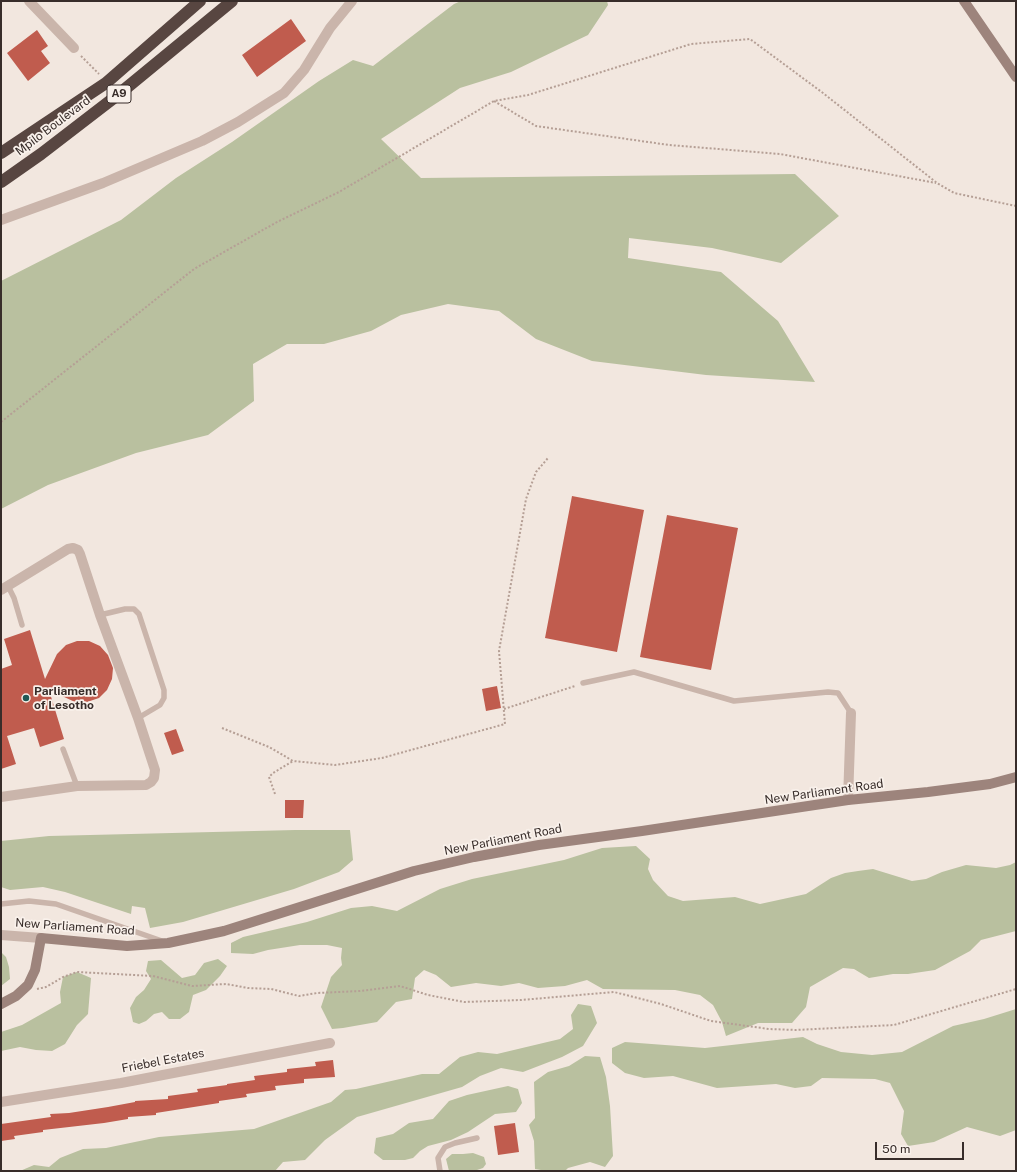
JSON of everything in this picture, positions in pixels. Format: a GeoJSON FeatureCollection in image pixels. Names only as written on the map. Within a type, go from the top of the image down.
{"type":"FeatureCollection","features":[{"type":"Feature","properties":{"kind":"highway","name":"Mpilo Boulevard"},"geometry":{"type":"LineString","coordinates":[[1,153],[106,82],[200,1]]}},
{"type":"Feature","properties":{"kind":"highway","name":"Mpilo Boulevard"},"geometry":{"type":"LineString","coordinates":[[1,182],[41,154],[119,94],[232,1]]}},
{"type":"Feature","properties":{"kind":"street"},"geometry":{"type":"LineString","coordinates":[[29,1],[74,48]]}},
{"type":"Feature","properties":{"kind":"street"},"geometry":{"type":"LineString","coordinates":[[1,220],[103,183],[202,141],[238,122],[284,93],[304,70],[330,28],[352,1]]}},
{"type":"Feature","properties":{"kind":"street"},"geometry":{"type":"LineString","coordinates":[[964,1],[1016,77]]}},
{"type":"Feature","properties":{"kind":"street"},"geometry":{"type":"LineString","coordinates":[[1,797],[77,786],[146,785],[154,778],[154,770],[138,718],[78,550],[73,548],[68,549],[5,588]]}},
{"type":"Feature","properties":{"kind":"street"},"geometry":{"type":"LineString","coordinates":[[848,800],[851,712]]}},
{"type":"Feature","properties":{"kind":"street","name":"New Parliament Road"},"geometry":{"type":"LineString","coordinates":[[1,934],[127,946],[168,943],[224,931],[414,871],[474,857],[582,839],[848,800],[990,784],[1016,777]]}},
{"type":"Feature","properties":{"kind":"street"},"geometry":{"type":"LineString","coordinates":[[1,1004],[16,996],[28,985],[35,970],[41,938]]}},
{"type":"Feature","properties":{"kind":"street","name":"Friebel Estates"},"geometry":{"type":"LineString","coordinates":[[1,1102],[121,1083],[330,1043]]}},
{"type":"Feature","properties":{"kind":"lane"},"geometry":{"type":"LineString","coordinates":[[5,588],[14,598],[22,625]]}},
{"type":"Feature","properties":{"kind":"lane"},"geometry":{"type":"LineString","coordinates":[[100,615],[125,609],[134,609],[139,614],[164,690],[164,698],[160,705],[138,718]]}},
{"type":"Feature","properties":{"kind":"lane"},"geometry":{"type":"LineString","coordinates":[[583,683],[634,672],[734,701],[828,692],[838,694],[851,712]]}},
{"type":"Feature","properties":{"kind":"lane"},"geometry":{"type":"LineString","coordinates":[[63,749],[77,786]]}},
{"type":"Feature","properties":{"kind":"lane"},"geometry":{"type":"LineString","coordinates":[[1,904],[29,901],[56,904],[168,943]]}},
{"type":"Feature","properties":{"kind":"lane"},"geometry":{"type":"LineString","coordinates":[[440,1171],[438,1158],[445,1147],[455,1142],[477,1138]]}},
{"type":"Feature","properties":{"kind":"path"},"geometry":{"type":"LineString","coordinates":[[1,422],[194,270],[278,222],[339,192],[494,101],[528,95],[690,44],[750,39],[823,93],[937,183],[954,193],[1016,206]]}},
{"type":"Feature","properties":{"kind":"path"},"geometry":{"type":"LineString","coordinates":[[74,48],[106,82]]}},
{"type":"Feature","properties":{"kind":"path"},"geometry":{"type":"LineString","coordinates":[[494,101],[536,126],[669,145],[780,154],[937,183]]}},
{"type":"Feature","properties":{"kind":"path"},"geometry":{"type":"LineString","coordinates":[[222,728],[269,747],[294,761],[335,765],[382,758],[505,724],[499,651],[500,643],[526,499],[536,472],[548,458]]}},
{"type":"Feature","properties":{"kind":"path"},"geometry":{"type":"LineString","coordinates":[[504,709],[583,683]]}},
{"type":"Feature","properties":{"kind":"path"},"geometry":{"type":"LineString","coordinates":[[274,794],[269,777],[273,772],[294,761]]}},
{"type":"Feature","properties":{"kind":"path"},"geometry":{"type":"LineString","coordinates":[[28,985],[37,989],[46,987],[63,977],[77,972],[153,976],[192,986],[226,984],[271,990],[299,996],[317,993],[360,991],[400,986],[428,995],[464,1002],[521,1000],[614,992],[661,1004],[711,1021],[770,1029],[796,1030],[894,1025],[1016,988]]}},
{"type":"Feature","properties":{"kind":"green space"},"geometry":{"type":"Polygon","coordinates":[[[461,1],[607,1],[608,5],[588,35],[511,72],[460,88],[381,139],[421,178],[795,174],[839,216],[781,263],[712,248],[629,238],[628,258],[721,272],[778,321],[815,382],[706,375],[592,361],[536,339],[499,311],[448,304],[401,315],[371,331],[324,344],[287,344],[253,364],[254,401],[208,435],[136,453],[48,485],[1,509],[1,281],[121,220],[176,178],[232,142],[319,81],[353,60],[373,66],[454,4],[461,1]]]}},
{"type":"Feature","properties":{"kind":"green space"},"geometry":{"type":"Polygon","coordinates":[[[350,830],[353,860],[339,872],[294,889],[183,922],[150,928],[145,908],[132,906],[131,914],[65,892],[43,887],[10,890],[1,887],[1,841],[49,836],[350,830]]]}},
{"type":"Feature","properties":{"kind":"green space"},"geometry":{"type":"Polygon","coordinates":[[[636,846],[650,859],[648,869],[653,880],[668,896],[683,901],[735,897],[760,904],[806,894],[831,878],[845,873],[873,869],[912,881],[926,879],[942,872],[966,865],[996,868],[1016,862],[1016,931],[981,940],[970,951],[935,970],[869,978],[854,969],[843,968],[810,987],[806,1007],[792,1023],[758,1023],[726,1036],[722,1022],[713,1005],[700,995],[675,990],[603,989],[587,980],[565,986],[538,988],[519,983],[501,986],[476,983],[451,987],[436,975],[424,970],[415,978],[412,999],[396,1002],[377,1022],[332,1029],[321,1007],[331,977],[342,965],[342,948],[327,945],[300,945],[253,954],[231,953],[231,943],[243,937],[307,922],[351,908],[372,906],[397,911],[440,889],[472,879],[564,860],[602,848],[636,846]]]}},
{"type":"Feature","properties":{"kind":"green space"},"geometry":{"type":"Polygon","coordinates":[[[1,952],[6,957],[10,979],[1,986],[1,952]]]}},
{"type":"Feature","properties":{"kind":"green space"},"geometry":{"type":"Polygon","coordinates":[[[218,959],[227,966],[220,976],[206,990],[193,995],[189,1012],[180,1019],[169,1019],[162,1012],[154,1014],[146,1021],[139,1024],[133,1022],[130,1008],[136,997],[144,990],[151,979],[146,971],[148,961],[161,960],[182,978],[195,975],[204,963],[218,959]]]}},
{"type":"Feature","properties":{"kind":"green space"},"geometry":{"type":"Polygon","coordinates":[[[77,972],[91,978],[88,1014],[77,1025],[65,1044],[52,1051],[20,1047],[1,1051],[1,1032],[22,1025],[61,1003],[60,992],[63,977],[77,972]]]}},
{"type":"Feature","properties":{"kind":"green space"},"geometry":{"type":"Polygon","coordinates":[[[578,1004],[591,1006],[597,1023],[583,1046],[562,1057],[523,1072],[501,1068],[480,1076],[462,1087],[357,1117],[325,1140],[305,1160],[283,1162],[275,1171],[20,1171],[34,1165],[49,1167],[60,1158],[83,1149],[106,1148],[159,1137],[254,1129],[331,1102],[345,1090],[356,1089],[422,1074],[439,1074],[460,1057],[478,1052],[497,1054],[560,1039],[573,1029],[571,1015],[578,1004]]]}},
{"type":"Feature","properties":{"kind":"green space"},"geometry":{"type":"Polygon","coordinates":[[[1016,1009],[1016,1130],[1000,1136],[967,1127],[934,1142],[908,1146],[901,1134],[904,1111],[890,1083],[875,1079],[822,1078],[811,1086],[795,1088],[776,1084],[717,1088],[673,1076],[644,1078],[625,1073],[612,1063],[612,1048],[625,1042],[705,1048],[803,1037],[817,1044],[841,1052],[872,1055],[902,1052],[953,1026],[984,1019],[1016,1009]]]}},
{"type":"Feature","properties":{"kind":"green space"},"geometry":{"type":"Polygon","coordinates":[[[585,1056],[600,1057],[606,1077],[610,1106],[613,1156],[605,1167],[590,1162],[568,1168],[565,1171],[535,1169],[534,1141],[529,1125],[535,1118],[534,1082],[548,1072],[569,1066],[585,1056]]]}},
{"type":"Feature","properties":{"kind":"green space"},"geometry":{"type":"Polygon","coordinates":[[[508,1086],[518,1089],[522,1103],[516,1112],[495,1114],[468,1132],[451,1140],[428,1146],[413,1158],[405,1160],[383,1160],[374,1153],[376,1138],[393,1134],[409,1123],[433,1119],[449,1101],[467,1095],[508,1086]]]}},
{"type":"Feature","properties":{"kind":"green space"},"geometry":{"type":"Polygon","coordinates":[[[473,1153],[484,1157],[486,1164],[483,1168],[474,1171],[449,1171],[446,1159],[452,1154],[473,1153]]]}},
{"type":"Feature","properties":{"kind":"building"},"geometry":{"type":"Polygon","coordinates":[[[291,19],[306,41],[257,77],[242,55],[291,19]]]}},
{"type":"Feature","properties":{"kind":"building"},"geometry":{"type":"Polygon","coordinates":[[[37,30],[48,46],[41,51],[50,63],[28,81],[7,53],[37,30]]]}},
{"type":"Feature","properties":{"kind":"building"},"geometry":{"type":"Polygon","coordinates":[[[572,496],[644,510],[617,652],[545,638],[572,496]]]}},
{"type":"Feature","properties":{"kind":"building"},"geometry":{"type":"Polygon","coordinates":[[[667,515],[738,528],[711,670],[640,657],[667,515]]]}},
{"type":"Feature","properties":{"kind":"building","name":"Parliament of Lesotho"},"geometry":{"type":"Polygon","coordinates":[[[30,630],[45,679],[57,654],[66,645],[77,641],[89,641],[100,646],[108,655],[113,668],[112,679],[107,690],[99,698],[87,702],[75,702],[49,690],[64,739],[40,747],[34,728],[7,736],[16,764],[1,769],[1,669],[12,665],[4,639],[30,630]]]}},
{"type":"Feature","properties":{"kind":"building"},"geometry":{"type":"Polygon","coordinates":[[[497,686],[501,708],[486,711],[482,689],[497,686]]]}},
{"type":"Feature","properties":{"kind":"building"},"geometry":{"type":"Polygon","coordinates":[[[176,729],[184,751],[172,755],[164,733],[176,729]]]}},
{"type":"Feature","properties":{"kind":"building"},"geometry":{"type":"Polygon","coordinates":[[[285,800],[304,800],[303,818],[285,818],[285,800]]]}},
{"type":"Feature","properties":{"kind":"building"},"geometry":{"type":"Polygon","coordinates":[[[333,1060],[335,1077],[304,1079],[304,1083],[275,1086],[276,1090],[246,1094],[247,1097],[219,1101],[219,1103],[156,1113],[156,1115],[128,1117],[128,1119],[104,1123],[43,1130],[43,1132],[14,1136],[15,1139],[1,1141],[1,1124],[51,1117],[50,1114],[69,1113],[135,1101],[168,1099],[168,1096],[198,1092],[197,1089],[255,1080],[254,1076],[287,1072],[287,1069],[316,1066],[315,1062],[333,1060]]]}},
{"type":"Feature","properties":{"kind":"building"},"geometry":{"type":"Polygon","coordinates":[[[515,1123],[519,1152],[498,1155],[494,1126],[515,1123]]]}},
{"type":"Feature","properties":{"kind":"place","name":"Parliament of Lesotho"},"geometry":{"type":"Point","coordinates":[26,698]}}]}
